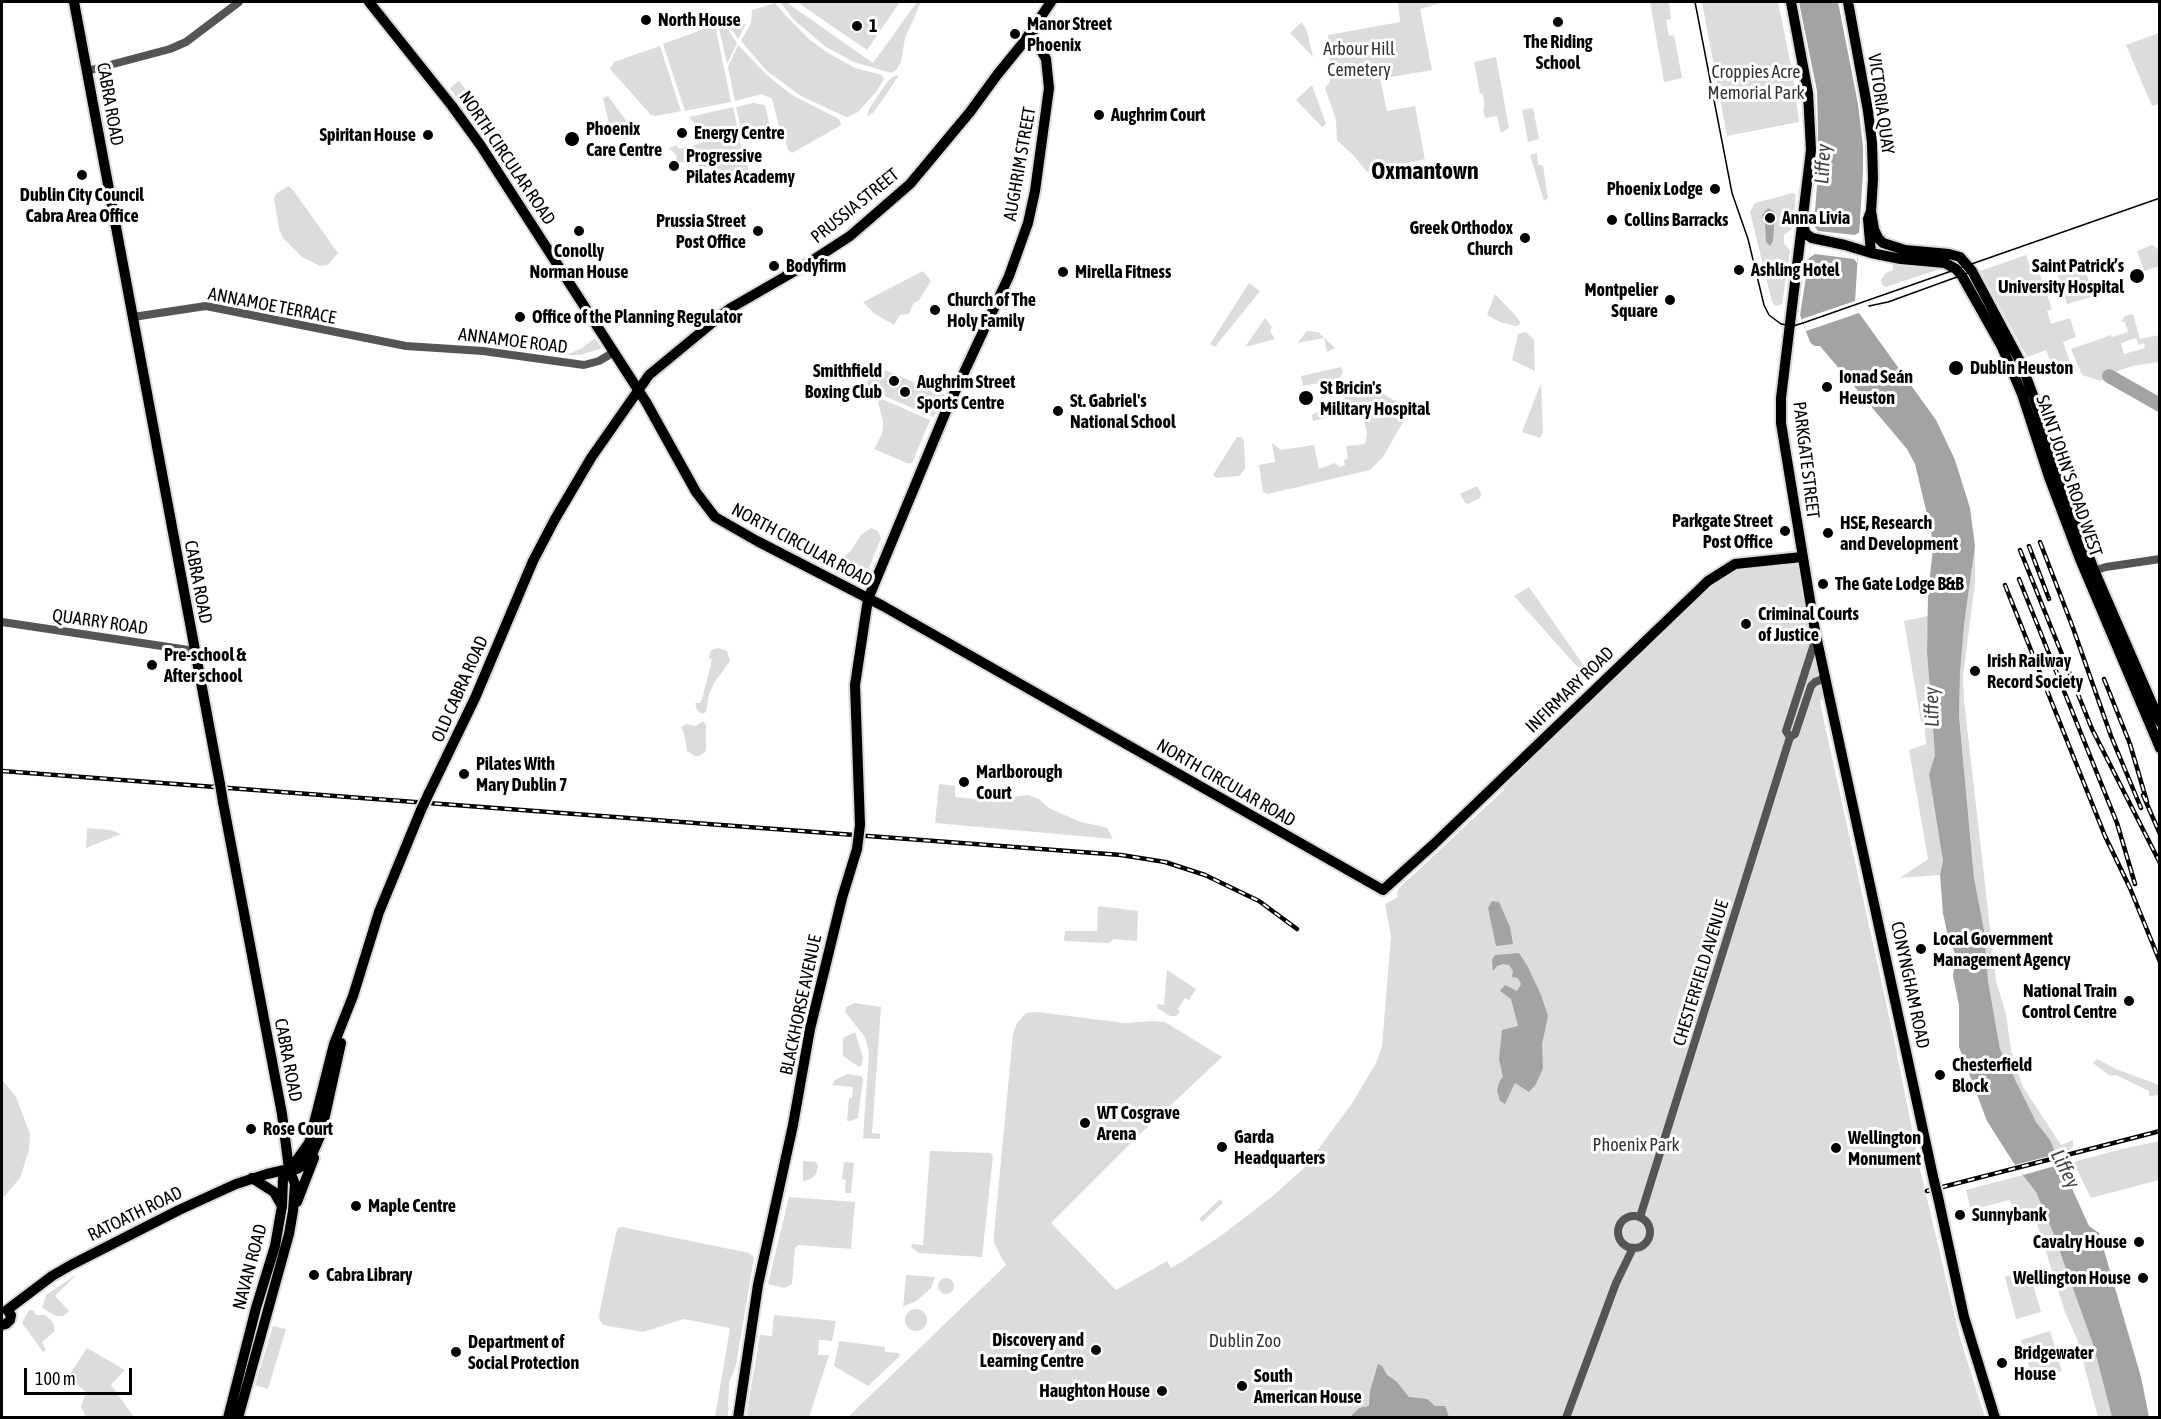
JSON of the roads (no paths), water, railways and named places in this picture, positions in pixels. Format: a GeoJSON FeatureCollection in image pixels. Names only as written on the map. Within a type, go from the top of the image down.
{"type":"FeatureCollection","features":[{"type":"Feature","properties":{"kind":"main road","name":"CABRA ROAD"},"geometry":{"type":"LineString","coordinates":[[74,2],[282,1113],[289,1168]]}},
{"type":"Feature","properties":{"kind":"main road","name":"NORTH CIRCULAR ROAD"},"geometry":{"type":"LineString","coordinates":[[369,2],[475,138],[614,352],[696,492],[715,517],[868,599],[1383,891]]}},
{"type":"Feature","properties":{"kind":"main road","name":"PRUSSIA STREET"},"geometry":{"type":"LineString","coordinates":[[638,390],[653,371],[729,309],[834,246],[881,210],[910,184],[932,160],[1031,32],[1051,2]]}},
{"type":"Feature","properties":{"kind":"main road","name":"PARKGATE STREET"},"geometry":{"type":"LineString","coordinates":[[1791,2],[1808,93],[1811,150],[1780,402],[1781,423],[1802,557]]}},
{"type":"Feature","properties":{"kind":"main road","name":"VICTORIA QUAY"},"geometry":{"type":"LineString","coordinates":[[1848,2],[1869,119],[1874,178],[1871,212],[1874,229],[1878,238],[1892,247]]}},
{"type":"Feature","properties":{"kind":"main road","name":"AUGHRIM STREET"},"geometry":{"type":"LineString","coordinates":[[868,599],[946,411],[1009,276],[1031,213],[1044,134],[1049,82],[1046,59],[1031,32]]}},
{"type":"Feature","properties":{"kind":"main road","name":"VICTORIA QUAY"},"geometry":{"type":"LineString","coordinates":[[1871,212],[1868,219],[1871,253]]}},
{"type":"Feature","properties":{"kind":"main road"},"geometry":{"type":"LineString","coordinates":[[1802,223],[1806,234],[1824,241]]}},
{"type":"Feature","properties":{"kind":"main road"},"geometry":{"type":"LineString","coordinates":[[1858,246],[1868,232]]}},
{"type":"Feature","properties":{"kind":"main road"},"geometry":{"type":"LineString","coordinates":[[1797,268],[1805,248],[1824,241]]}},
{"type":"Feature","properties":{"kind":"main road","name":"SAINT JOHN'S ROAD WEST"},"geometry":{"type":"LineString","coordinates":[[1824,241],[1858,246],[1871,253],[1901,259],[1945,263],[1956,269],[1962,276],[2002,347],[2022,394],[2049,477],[2090,572],[2160,748]]}},
{"type":"Feature","properties":{"kind":"main road","name":"SAINT JOHN'S ROAD WEST"},"geometry":{"type":"LineString","coordinates":[[1892,247],[1960,257],[1972,271],[2021,363],[2090,572],[2160,722]]}},
{"type":"Feature","properties":{"kind":"main road","name":"OLD CABRA ROAD"},"geometry":{"type":"LineString","coordinates":[[289,1168],[309,1143],[328,1063],[345,1019],[379,912],[418,816],[475,698],[533,561],[591,458],[638,390]]}},
{"type":"Feature","properties":{"kind":"main road"},"geometry":{"type":"LineString","coordinates":[[625,408],[637,407],[650,411]]}},
{"type":"Feature","properties":{"kind":"main road","name":"CONYNGHAM ROAD"},"geometry":{"type":"LineString","coordinates":[[1802,557],[1816,638],[1964,1317],[1995,1418]]}},
{"type":"Feature","properties":{"kind":"main road","name":"INFIRMARY ROAD"},"geometry":{"type":"LineString","coordinates":[[1383,891],[1708,581],[1735,564],[1802,557]]}},
{"type":"Feature","properties":{"kind":"main road","name":"BLACKHORSE AVENUE"},"geometry":{"type":"LineString","coordinates":[[738,1418],[758,1285],[792,1134],[810,1029],[842,898],[858,849],[861,825],[855,685],[868,599]]}},
{"type":"Feature","properties":{"kind":"main road","name":"OLD CABRA ROAD"},"geometry":{"type":"LineString","coordinates":[[289,1168],[297,1169],[310,1159],[321,1134],[331,1095],[345,1019]]}},
{"type":"Feature","properties":{"kind":"main road","name":"NAVAN ROAD"},"geometry":{"type":"LineString","coordinates":[[238,1418],[294,1211],[312,1166],[321,1134]]}},
{"type":"Feature","properties":{"kind":"main road","name":"RATOATH ROAD"},"geometry":{"type":"LineString","coordinates":[[2,1325],[10,1320],[11,1315],[4,1309],[52,1276],[92,1253],[202,1199],[252,1178],[289,1168]]}},
{"type":"Feature","properties":{"kind":"main road","name":"NAVAN ROAD"},"geometry":{"type":"LineString","coordinates":[[228,1418],[274,1246],[282,1206],[283,1179],[289,1168]]}},
{"type":"Feature","properties":{"kind":"main road","name":"NAVAN ROAD"},"geometry":{"type":"LineString","coordinates":[[289,1168],[295,1184],[294,1211]]}},
{"type":"Feature","properties":{"kind":"main road"},"geometry":{"type":"LineString","coordinates":[[252,1178],[274,1192],[282,1206]]}},
{"type":"Feature","properties":{"kind":"street"},"geometry":{"type":"LineString","coordinates":[[87,71],[170,49],[186,42],[239,2]]}},
{"type":"Feature","properties":{"kind":"street","name":"ANNAMOE TERRACE"},"geometry":{"type":"LineString","coordinates":[[133,317],[206,306],[405,346]]}},
{"type":"Feature","properties":{"kind":"street","name":"ANNAMOE ROAD"},"geometry":{"type":"LineString","coordinates":[[405,346],[483,351],[584,365],[599,361],[614,352]]}},
{"type":"Feature","properties":{"kind":"street"},"geometry":{"type":"LineString","coordinates":[[2090,572],[2160,559]]}},
{"type":"Feature","properties":{"kind":"street","name":"QUARRY ROAD"},"geometry":{"type":"LineString","coordinates":[[2,622],[195,651]]}},
{"type":"Feature","properties":{"kind":"street","name":"CHESTERFIELD AVENUE"},"geometry":{"type":"LineString","coordinates":[[1790,737],[1786,731],[1816,638]]}},
{"type":"Feature","properties":{"kind":"street","name":"CHESTERFIELD AVENUE"},"geometry":{"type":"LineString","coordinates":[[1640,1217],[1790,737],[1795,734],[1811,686],[1825,678]]}},
{"type":"Feature","properties":{"kind":"street"},"geometry":{"type":"LineString","coordinates":[[1640,1217],[1650,1228],[1649,1238],[1642,1246],[1632,1248],[1621,1241],[1619,1228],[1625,1219],[1640,1217]]}},
{"type":"Feature","properties":{"kind":"street"},"geometry":{"type":"LineString","coordinates":[[1566,1418],[1616,1283],[1632,1248]]}},
{"type":"Feature","properties":{"kind":"water","name":"Liffey"},"geometry":{"type":"Polygon","coordinates":[[[1799,2],[1838,2],[1858,104],[1863,147],[1863,172],[1855,302],[1859,313],[1936,420],[1955,460],[1970,508],[1975,546],[1964,625],[1959,716],[1974,878],[1984,930],[1988,981],[2000,1049],[2036,1122],[2050,1140],[2089,1226],[2099,1233],[2141,1377],[2149,1417],[2112,1417],[2093,1344],[2054,1235],[2036,1192],[2015,1165],[1987,1121],[1959,1047],[1959,1005],[1953,976],[1956,956],[1948,937],[1943,913],[1940,875],[1943,861],[1929,774],[1935,755],[1927,652],[1928,593],[1933,549],[1931,531],[1915,464],[1907,449],[1820,346],[1814,346],[1810,342],[1800,315],[1814,226],[1818,126],[1817,91],[1799,2]]]}},
{"type":"Feature","properties":{"kind":"water"},"geometry":{"type":"Polygon","coordinates":[[[1768,208],[1775,212],[1773,241],[1770,246],[1766,242],[1762,215],[1768,208]]]}},
{"type":"Feature","properties":{"kind":"water"},"geometry":{"type":"Polygon","coordinates":[[[1492,901],[1499,902],[1510,927],[1513,944],[1496,946],[1488,908],[1492,901]]]}},
{"type":"Feature","properties":{"kind":"water"},"geometry":{"type":"Polygon","coordinates":[[[1519,953],[1541,995],[1548,1016],[1542,1044],[1543,1068],[1536,1084],[1529,1092],[1515,1083],[1505,1104],[1500,1101],[1497,1090],[1503,1077],[1499,1059],[1502,1030],[1518,1026],[1511,999],[1500,991],[1505,985],[1517,991],[1521,984],[1518,978],[1512,977],[1513,971],[1509,965],[1497,966],[1493,971],[1492,960],[1495,955],[1519,953]]]}},
{"type":"Feature","properties":{"kind":"water"},"geometry":{"type":"Polygon","coordinates":[[[1378,1364],[1409,1397],[1427,1399],[1435,1406],[1445,1406],[1449,1417],[1350,1417],[1359,1408],[1369,1406],[1370,1391],[1378,1364]]]}},
{"type":"Feature","properties":{"kind":"waterway"},"geometry":{"type":"LineString","coordinates":[[2109,376],[2160,405]]}},
{"type":"Feature","properties":{"kind":"tram line"},"geometry":{"type":"LineString","coordinates":[[1695,2],[1732,193],[1748,239],[1764,305],[1769,315],[1781,324],[1793,326],[1803,323],[2160,198]]}},
{"type":"Feature","properties":{"kind":"tram line"},"geometry":{"type":"LineString","coordinates":[[1869,306],[1888,302],[1968,273]]}},
{"type":"Feature","properties":{"kind":"railway"},"geometry":{"type":"LineString","coordinates":[[2040,542],[2111,736],[2141,808]]}},
{"type":"Feature","properties":{"kind":"railway"},"geometry":{"type":"LineString","coordinates":[[2029,546],[2049,599]]}},
{"type":"Feature","properties":{"kind":"railway"},"geometry":{"type":"LineString","coordinates":[[2020,550],[2092,729],[2160,863]]}},
{"type":"Feature","properties":{"kind":"railway"},"geometry":{"type":"LineString","coordinates":[[2019,579],[2117,823],[2135,884]]}},
{"type":"Feature","properties":{"kind":"railway"},"geometry":{"type":"LineString","coordinates":[[2005,585],[2105,836],[2130,888],[2160,962]]}},
{"type":"Feature","properties":{"kind":"railway"},"geometry":{"type":"LineString","coordinates":[[2104,679],[2130,744],[2147,802]]}},
{"type":"Feature","properties":{"kind":"railway"},"geometry":{"type":"LineString","coordinates":[[2,771],[1121,855],[1165,862],[1205,875],[1259,901],[1297,929]]}},
{"type":"Feature","properties":{"kind":"railway"},"geometry":{"type":"LineString","coordinates":[[2143,795],[2160,834]]}},
{"type":"Feature","properties":{"kind":"railway"},"geometry":{"type":"LineString","coordinates":[[1927,1191],[2160,1131]]}},
{"type":"Feature","properties":{"kind":"place","name":"North House"},"geometry":{"type":"Point","coordinates":[646,20]}},
{"type":"Feature","properties":{"kind":"place","name":"The Riding School"},"geometry":{"type":"Point","coordinates":[1558,22]}},
{"type":"Feature","properties":{"kind":"place","name":"1"},"geometry":{"type":"Point","coordinates":[857,26]}},
{"type":"Feature","properties":{"kind":"place","name":"Manor Street Phoenix"},"geometry":{"type":"Point","coordinates":[1015,34]}},
{"type":"Feature","properties":{"kind":"place","name":"Aughrim Court"},"geometry":{"type":"Point","coordinates":[1099,115]}},
{"type":"Feature","properties":{"kind":"place","name":"Energy Centre"},"geometry":{"type":"Point","coordinates":[682,133]}},
{"type":"Feature","properties":{"kind":"place","name":"Spiritan House"},"geometry":{"type":"Point","coordinates":[428,135]}},
{"type":"Feature","properties":{"kind":"place","name":"Phoenix Care Centre"},"geometry":{"type":"Point","coordinates":[572,139]}},
{"type":"Feature","properties":{"kind":"place","name":"Progressive Pilates Academy"},"geometry":{"type":"Point","coordinates":[674,166]}},
{"type":"Feature","properties":{"kind":"place","name":"Dublin City Council Cabra Area Office"},"geometry":{"type":"Point","coordinates":[82,175]}},
{"type":"Feature","properties":{"kind":"place","name":"Phoenix Lodge"},"geometry":{"type":"Point","coordinates":[1715,189]}},
{"type":"Feature","properties":{"kind":"place","name":"Anna Livia"},"geometry":{"type":"Point","coordinates":[1770,218]}},
{"type":"Feature","properties":{"kind":"place","name":"Collins Barracks"},"geometry":{"type":"Point","coordinates":[1612,220]}},
{"type":"Feature","properties":{"kind":"place","name":"Conolly Norman House"},"geometry":{"type":"Point","coordinates":[579,231]}},
{"type":"Feature","properties":{"kind":"place","name":"Prussia Street Post Office"},"geometry":{"type":"Point","coordinates":[758,231]}},
{"type":"Feature","properties":{"kind":"place","name":"Greek Orthodox Church"},"geometry":{"type":"Point","coordinates":[1525,238]}},
{"type":"Feature","properties":{"kind":"place","name":"Bodyfirm"},"geometry":{"type":"Point","coordinates":[774,266]}},
{"type":"Feature","properties":{"kind":"place","name":"Ashling Hotel"},"geometry":{"type":"Point","coordinates":[1739,270]}},
{"type":"Feature","properties":{"kind":"place","name":"Mirella Fitness"},"geometry":{"type":"Point","coordinates":[1063,272]}},
{"type":"Feature","properties":{"kind":"place","name":"Saint Patrick’s University Hospital"},"geometry":{"type":"Point","coordinates":[2137,276]}},
{"type":"Feature","properties":{"kind":"place","name":"Montpelier Square"},"geometry":{"type":"Point","coordinates":[1670,300]}},
{"type":"Feature","properties":{"kind":"place","name":"Church of The Holy Family"},"geometry":{"type":"Point","coordinates":[935,310]}},
{"type":"Feature","properties":{"kind":"place","name":"Office of the Planning Regulator"},"geometry":{"type":"Point","coordinates":[520,317]}},
{"type":"Feature","properties":{"kind":"place","name":"Dublin Heuston"},"geometry":{"type":"Point","coordinates":[1956,368]}},
{"type":"Feature","properties":{"kind":"place","name":"Smithfield Boxing Club"},"geometry":{"type":"Point","coordinates":[894,381]}},
{"type":"Feature","properties":{"kind":"place","name":"Ionad Seán Heuston"},"geometry":{"type":"Point","coordinates":[1827,387]}},
{"type":"Feature","properties":{"kind":"place","name":"Aughrim Street Sports Centre"},"geometry":{"type":"Point","coordinates":[905,392]}},
{"type":"Feature","properties":{"kind":"place","name":"St Bricin's Military Hospital"},"geometry":{"type":"Point","coordinates":[1306,398]}},
{"type":"Feature","properties":{"kind":"place","name":"St. Gabriel's National School"},"geometry":{"type":"Point","coordinates":[1058,411]}},
{"type":"Feature","properties":{"kind":"place","name":"Parkgate Street Post Office"},"geometry":{"type":"Point","coordinates":[1785,531]}},
{"type":"Feature","properties":{"kind":"place","name":"HSE, Research and Development"},"geometry":{"type":"Point","coordinates":[1828,533]}},
{"type":"Feature","properties":{"kind":"place","name":"The Gate Lodge B&B"},"geometry":{"type":"Point","coordinates":[1823,584]}},
{"type":"Feature","properties":{"kind":"place","name":"Criminal Courts of Justice"},"geometry":{"type":"Point","coordinates":[1746,624]}},
{"type":"Feature","properties":{"kind":"place","name":"Pre-school & After school"},"geometry":{"type":"Point","coordinates":[152,665]}},
{"type":"Feature","properties":{"kind":"place","name":"Irish Railway Record Society"},"geometry":{"type":"Point","coordinates":[1975,671]}},
{"type":"Feature","properties":{"kind":"place","name":"Pilates With Mary Dublin 7"},"geometry":{"type":"Point","coordinates":[464,774]}},
{"type":"Feature","properties":{"kind":"place","name":"Marlborough Court"},"geometry":{"type":"Point","coordinates":[964,782]}},
{"type":"Feature","properties":{"kind":"place","name":"Local Government Management Agency"},"geometry":{"type":"Point","coordinates":[1921,949]}},
{"type":"Feature","properties":{"kind":"place","name":"National Train Control Centre"},"geometry":{"type":"Point","coordinates":[2129,1001]}},
{"type":"Feature","properties":{"kind":"place","name":"Chesterfield Block"},"geometry":{"type":"Point","coordinates":[1940,1075]}},
{"type":"Feature","properties":{"kind":"place","name":"WT Cosgrave Arena"},"geometry":{"type":"Point","coordinates":[1085,1123]}},
{"type":"Feature","properties":{"kind":"place","name":"Rose Court"},"geometry":{"type":"Point","coordinates":[251,1129]}},
{"type":"Feature","properties":{"kind":"place","name":"Garda Headquarters"},"geometry":{"type":"Point","coordinates":[1222,1147]}},
{"type":"Feature","properties":{"kind":"place","name":"Wellington Monument"},"geometry":{"type":"Point","coordinates":[1836,1148]}},
{"type":"Feature","properties":{"kind":"place","name":"Maple Centre"},"geometry":{"type":"Point","coordinates":[356,1206]}},
{"type":"Feature","properties":{"kind":"place","name":"Sunnybank"},"geometry":{"type":"Point","coordinates":[1960,1215]}},
{"type":"Feature","properties":{"kind":"place","name":"Cavalry House"},"geometry":{"type":"Point","coordinates":[2139,1242]}},
{"type":"Feature","properties":{"kind":"place","name":"Cabra Library"},"geometry":{"type":"Point","coordinates":[314,1275]}},
{"type":"Feature","properties":{"kind":"place","name":"Wellington House"},"geometry":{"type":"Point","coordinates":[2143,1278]}},
{"type":"Feature","properties":{"kind":"place","name":"Discovery and Learning Centre"},"geometry":{"type":"Point","coordinates":[1096,1350]}},
{"type":"Feature","properties":{"kind":"place","name":"Department of Social Protection"},"geometry":{"type":"Point","coordinates":[456,1352]}},
{"type":"Feature","properties":{"kind":"place","name":"Bridgewater House"},"geometry":{"type":"Point","coordinates":[2002,1363]}},
{"type":"Feature","properties":{"kind":"place","name":"South American House"},"geometry":{"type":"Point","coordinates":[1242,1386]}},
{"type":"Feature","properties":{"kind":"place","name":"Haughton House"},"geometry":{"type":"Point","coordinates":[1162,1391]}},
{"type":"Feature","properties":{"kind":"district","name":"Oxmantown"},"geometry":{"type":"Point","coordinates":[1425,171]}},
{"type":"Feature","properties":{"kind":"park label","name":"Arbour Hill Cemetery"},"geometry":{"type":"Point","coordinates":[1359,59]}},
{"type":"Feature","properties":{"kind":"park label","name":"Croppies Acre Memorial Park"},"geometry":{"type":"Point","coordinates":[1756,82]}},
{"type":"Feature","properties":{"kind":"park label","name":"Phoenix Park"},"geometry":{"type":"Point","coordinates":[1636,1145]}},
{"type":"Feature","properties":{"kind":"park label","name":"Dublin Zoo"},"geometry":{"type":"Point","coordinates":[1245,1341]}}]}
